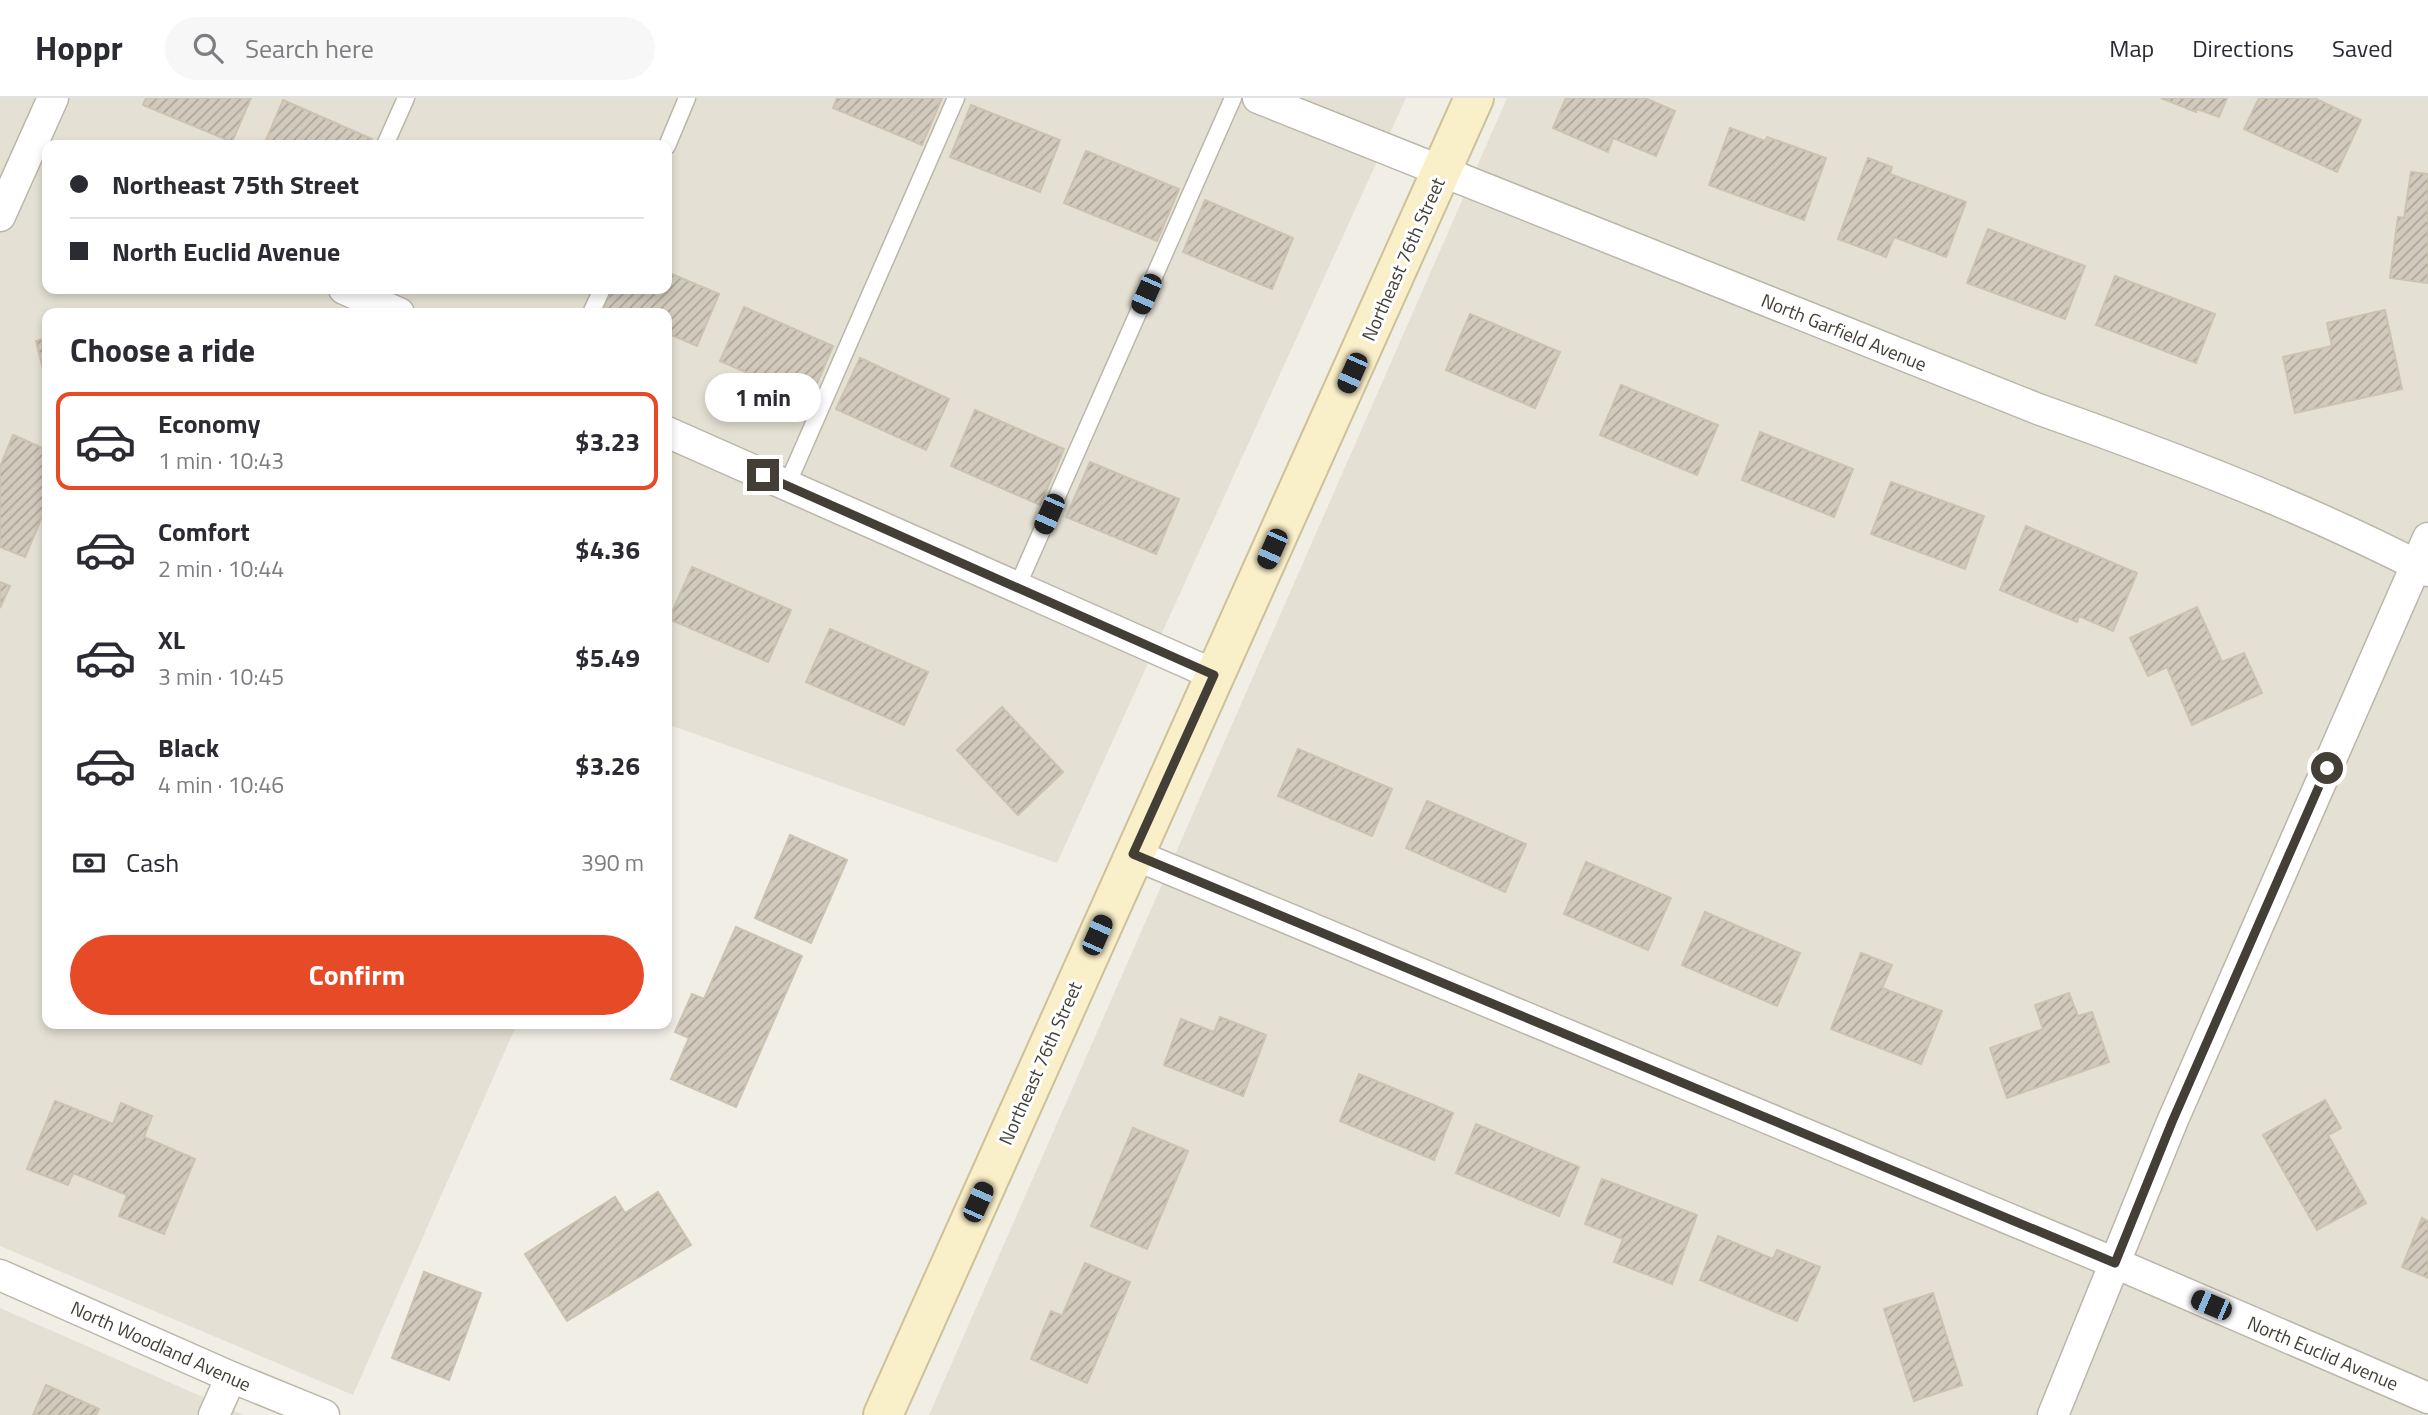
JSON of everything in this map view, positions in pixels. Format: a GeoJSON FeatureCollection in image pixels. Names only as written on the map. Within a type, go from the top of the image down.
{"type":"FeatureCollection","features":[{"type":"Feature","properties":{"kind":"street"},"geometry":{"type":"LineString","coordinates":[[0,216],[38,153],[53,98]]}},
{"type":"Feature","properties":{"kind":"street","name":"North Garfield Avenue"},"geometry":{"type":"LineString","coordinates":[[1258,98],[2038,409],[2130,441],[2269,497],[2422,568]]}},
{"type":"Feature","properties":{"kind":"street","name":"Northeast 76th Street"},"geometry":{"type":"LineString","coordinates":[[883,1415],[1474,98]]}},
{"type":"Feature","properties":{"kind":"street"},"geometry":{"type":"LineString","coordinates":[[355,294],[388,308]]}},
{"type":"Feature","properties":{"kind":"street"},"geometry":{"type":"LineString","coordinates":[[672,434],[1214,675]]}},
{"type":"Feature","properties":{"kind":"street"},"geometry":{"type":"LineString","coordinates":[[2053,1415],[2172,1122],[2422,568],[2428,538]]}},
{"type":"Feature","properties":{"kind":"street","name":"North Euclid Avenue"},"geometry":{"type":"LineString","coordinates":[[1133,854],[2115,1263],[2428,1398]]}},
{"type":"Feature","properties":{"kind":"street","name":"North Woodland Avenue"},"geometry":{"type":"LineString","coordinates":[[0,1275],[324,1415]]}},
{"type":"Feature","properties":{"kind":"street"},"geometry":{"type":"LineString","coordinates":[[214,1415],[231,1377]]}},
{"type":"Feature","properties":{"kind":"lane"},"geometry":{"type":"LineString","coordinates":[[387,140],[407,98]]}},
{"type":"Feature","properties":{"kind":"lane"},"geometry":{"type":"LineString","coordinates":[[670,140],[687,98]]}},
{"type":"Feature","properties":{"kind":"lane"},"geometry":{"type":"LineString","coordinates":[[787,485],[956,98]]}},
{"type":"Feature","properties":{"kind":"lane"},"geometry":{"type":"LineString","coordinates":[[1017,587],[1233,98]]}},
{"type":"Feature","properties":{"kind":"shaded area"},"geometry":{"type":"Polygon","coordinates":[[[0,98],[1406,98],[1057,863],[672,726],[672,308],[42,308],[42,1029],[515,1029],[353,1395],[0,1246],[0,98]]]}},
{"type":"Feature","properties":{"kind":"shaded area"},"geometry":{"type":"Polygon","coordinates":[[[1507,98],[2428,98],[2428,1415],[929,1415],[1507,98]]]}},
{"type":"Feature","properties":{"kind":"shaded area"},"geometry":{"type":"Polygon","coordinates":[[[0,1308],[244,1415],[0,1415],[0,1308]]]}},
{"type":"Feature","properties":{"kind":"building"},"geometry":{"type":"Polygon","coordinates":[[[146,98],[251,98],[233,140],[143,105],[146,98]]]}},
{"type":"Feature","properties":{"kind":"building"},"geometry":{"type":"Polygon","coordinates":[[[837,98],[942,98],[922,145],[833,108],[837,98]]]}},
{"type":"Feature","properties":{"kind":"building"},"geometry":{"type":"Polygon","coordinates":[[[1566,98],[1645,98],[1675,111],[1656,156],[1613,138],[1608,152],[1553,128],[1566,98]]]}},
{"type":"Feature","properties":{"kind":"building"},"geometry":{"type":"Polygon","coordinates":[[[2161,98],[2227,98],[2219,117],[2197,109],[2196,112],[2161,98]]]}},
{"type":"Feature","properties":{"kind":"building"},"geometry":{"type":"Polygon","coordinates":[[[2259,98],[2314,98],[2361,120],[2337,172],[2244,129],[2259,98]]]}},
{"type":"Feature","properties":{"kind":"building"},"geometry":{"type":"Polygon","coordinates":[[[283,100],[372,139],[372,140],[266,140],[283,100]]]}},
{"type":"Feature","properties":{"kind":"building"},"geometry":{"type":"Polygon","coordinates":[[[971,105],[1060,140],[1040,192],[950,157],[971,105]]]}},
{"type":"Feature","properties":{"kind":"building"},"geometry":{"type":"Polygon","coordinates":[[[1730,128],[1765,141],[1767,137],[1826,158],[1804,220],[1709,185],[1730,128]]]}},
{"type":"Feature","properties":{"kind":"building"},"geometry":{"type":"Polygon","coordinates":[[[1086,151],[1179,189],[1157,241],[1064,203],[1086,151]]]}},
{"type":"Feature","properties":{"kind":"building"},"geometry":{"type":"Polygon","coordinates":[[[1868,158],[1892,167],[1890,174],[1966,202],[1946,257],[1894,237],[1886,257],[1838,239],[1868,158]]]}},
{"type":"Feature","properties":{"kind":"building"},"geometry":{"type":"Polygon","coordinates":[[[2411,172],[2428,174],[2428,283],[2390,278],[2398,217],[2404,218],[2411,172]]]}},
{"type":"Feature","properties":{"kind":"building"},"geometry":{"type":"Polygon","coordinates":[[[1205,200],[1293,238],[1272,289],[1183,252],[1205,200]]]}},
{"type":"Feature","properties":{"kind":"building"},"geometry":{"type":"Polygon","coordinates":[[[1988,229],[2085,266],[2065,319],[1967,283],[1988,229]]]}},
{"type":"Feature","properties":{"kind":"building"},"geometry":{"type":"Polygon","coordinates":[[[672,274],[719,294],[697,346],[672,335],[672,308],[604,307],[610,294],[672,294],[672,274]]]}},
{"type":"Feature","properties":{"kind":"building"},"geometry":{"type":"Polygon","coordinates":[[[2115,276],[2215,314],[2196,363],[2096,325],[2115,276]]]}},
{"type":"Feature","properties":{"kind":"building"},"geometry":{"type":"Polygon","coordinates":[[[744,307],[833,346],[810,400],[720,361],[744,307]]]}},
{"type":"Feature","properties":{"kind":"building"},"geometry":{"type":"Polygon","coordinates":[[[2385,310],[2402,389],[2295,413],[2283,357],[2332,346],[2327,323],[2385,310]]]}},
{"type":"Feature","properties":{"kind":"building"},"geometry":{"type":"Polygon","coordinates":[[[1470,314],[1560,352],[1535,408],[1446,370],[1470,314]]]}},
{"type":"Feature","properties":{"kind":"building"},"geometry":{"type":"Polygon","coordinates":[[[42,339],[42,365],[36,341],[42,339]]]}},
{"type":"Feature","properties":{"kind":"building"},"geometry":{"type":"Polygon","coordinates":[[[860,358],[949,399],[926,450],[836,409],[860,358]]]}},
{"type":"Feature","properties":{"kind":"building"},"geometry":{"type":"Polygon","coordinates":[[[1621,385],[1718,425],[1697,475],[1600,435],[1621,385]]]}},
{"type":"Feature","properties":{"kind":"building"},"geometry":{"type":"Polygon","coordinates":[[[975,410],[1064,449],[1040,505],[951,466],[975,410]]]}},
{"type":"Feature","properties":{"kind":"building"},"geometry":{"type":"Polygon","coordinates":[[[1760,432],[1853,469],[1834,517],[1742,480],[1760,432]]]}},
{"type":"Feature","properties":{"kind":"building"},"geometry":{"type":"Polygon","coordinates":[[[13,435],[42,448],[42,517],[25,557],[0,547],[0,467],[13,435]]]}},
{"type":"Feature","properties":{"kind":"building"},"geometry":{"type":"Polygon","coordinates":[[[1090,462],[1179,499],[1156,554],[1066,517],[1090,462]]]}},
{"type":"Feature","properties":{"kind":"building"},"geometry":{"type":"Polygon","coordinates":[[[1891,482],[1984,516],[1965,569],[1871,534],[1891,482]]]}},
{"type":"Feature","properties":{"kind":"building"},"geometry":{"type":"Polygon","coordinates":[[[2026,526],[2137,573],[2113,631],[2079,616],[2077,622],[2000,590],[2026,526]]]}},
{"type":"Feature","properties":{"kind":"building"},"geometry":{"type":"Polygon","coordinates":[[[692,567],[791,610],[768,662],[672,620],[672,612],[692,567]]]}},
{"type":"Feature","properties":{"kind":"building"},"geometry":{"type":"Polygon","coordinates":[[[0,582],[10,586],[0,608],[0,582]]]}},
{"type":"Feature","properties":{"kind":"building"},"geometry":{"type":"Polygon","coordinates":[[[2197,607],[2222,662],[2244,653],[2262,693],[2192,725],[2167,667],[2148,676],[2130,638],[2197,607]]]}},
{"type":"Feature","properties":{"kind":"building"},"geometry":{"type":"Polygon","coordinates":[[[830,629],[928,672],[904,725],[806,682],[830,629]]]}},
{"type":"Feature","properties":{"kind":"building"},"geometry":{"type":"Polygon","coordinates":[[[1002,707],[1063,772],[1018,815],[957,750],[1002,707]]]}},
{"type":"Feature","properties":{"kind":"building"},"geometry":{"type":"Polygon","coordinates":[[[1298,749],[1392,789],[1372,836],[1278,796],[1298,749]]]}},
{"type":"Feature","properties":{"kind":"building"},"geometry":{"type":"Polygon","coordinates":[[[1427,801],[1526,844],[1505,892],[1406,848],[1427,801]]]}},
{"type":"Feature","properties":{"kind":"building"},"geometry":{"type":"Polygon","coordinates":[[[790,835],[847,860],[811,943],[755,918],[790,835]]]}},
{"type":"Feature","properties":{"kind":"building"},"geometry":{"type":"Polygon","coordinates":[[[1586,862],[1671,898],[1648,950],[1564,914],[1586,862]]]}},
{"type":"Feature","properties":{"kind":"building"},"geometry":{"type":"Polygon","coordinates":[[[1705,912],[1800,953],[1777,1006],[1682,965],[1705,912]]]}},
{"type":"Feature","properties":{"kind":"building"},"geometry":{"type":"Polygon","coordinates":[[[736,927],[802,956],[736,1107],[671,1079],[689,1038],[675,1032],[692,994],[704,999],[736,927]]]}},
{"type":"Feature","properties":{"kind":"building"},"geometry":{"type":"Polygon","coordinates":[[[1861,953],[1892,965],[1882,988],[1942,1011],[1921,1064],[1831,1029],[1861,953]]]}},
{"type":"Feature","properties":{"kind":"building"},"geometry":{"type":"Polygon","coordinates":[[[2069,993],[2078,1016],[2092,1012],[2109,1062],[2007,1098],[1990,1048],[2043,1029],[2035,1005],[2069,993]]]}},
{"type":"Feature","properties":{"kind":"building"},"geometry":{"type":"Polygon","coordinates":[[[1220,1017],[1266,1035],[1243,1096],[1164,1065],[1181,1019],[1214,1032],[1220,1017]]]}},
{"type":"Feature","properties":{"kind":"building"},"geometry":{"type":"Polygon","coordinates":[[[1359,1074],[1453,1113],[1434,1160],[1340,1121],[1359,1074]]]}},
{"type":"Feature","properties":{"kind":"building"},"geometry":{"type":"Polygon","coordinates":[[[2325,1100],[2341,1128],[2328,1135],[2366,1203],[2317,1230],[2263,1135],[2325,1100]]]}},
{"type":"Feature","properties":{"kind":"building"},"geometry":{"type":"Polygon","coordinates":[[[55,1101],[113,1124],[121,1103],[152,1116],[144,1137],[195,1159],[164,1234],[119,1216],[127,1195],[73,1173],[68,1185],[27,1169],[55,1101]]]}},
{"type":"Feature","properties":{"kind":"building"},"geometry":{"type":"Polygon","coordinates":[[[1476,1124],[1579,1167],[1559,1216],[1456,1173],[1476,1124]]]}},
{"type":"Feature","properties":{"kind":"building"},"geometry":{"type":"Polygon","coordinates":[[[1133,1128],[1188,1151],[1147,1249],[1091,1226],[1133,1128]]]}},
{"type":"Feature","properties":{"kind":"building"},"geometry":{"type":"Polygon","coordinates":[[[1602,1179],[1697,1215],[1672,1284],[1614,1262],[1623,1239],[1585,1224],[1602,1179]]]}},
{"type":"Feature","properties":{"kind":"building"},"geometry":{"type":"Polygon","coordinates":[[[658,1192],[691,1245],[567,1321],[525,1254],[615,1197],[625,1213],[658,1192]]]}},
{"type":"Feature","properties":{"kind":"building"},"geometry":{"type":"Polygon","coordinates":[[[2422,1218],[2428,1221],[2428,1278],[2402,1267],[2422,1218]]]}},
{"type":"Feature","properties":{"kind":"building"},"geometry":{"type":"Polygon","coordinates":[[[1718,1236],[1773,1259],[1777,1250],[1820,1267],[1797,1321],[1700,1280],[1718,1236]]]}},
{"type":"Feature","properties":{"kind":"building"},"geometry":{"type":"Polygon","coordinates":[[[1085,1263],[1130,1282],[1087,1383],[1031,1359],[1051,1311],[1062,1316],[1085,1263]]]}},
{"type":"Feature","properties":{"kind":"building"},"geometry":{"type":"Polygon","coordinates":[[[424,1272],[481,1293],[449,1380],[392,1358],[424,1272]]]}},
{"type":"Feature","properties":{"kind":"building"},"geometry":{"type":"Polygon","coordinates":[[[1933,1293],[1962,1385],[1914,1401],[1884,1309],[1933,1293]]]}},
{"type":"Feature","properties":{"kind":"building"},"geometry":{"type":"Polygon","coordinates":[[[46,1385],[99,1409],[96,1415],[33,1415],[46,1385]]]}},
{"type":"Feature","properties":{"kind":"route"},"geometry":{"type":"LineString","coordinates":[[763,475],[1214,675],[1133,854],[2115,1263],[2172,1122],[2327,768]]}}]}
